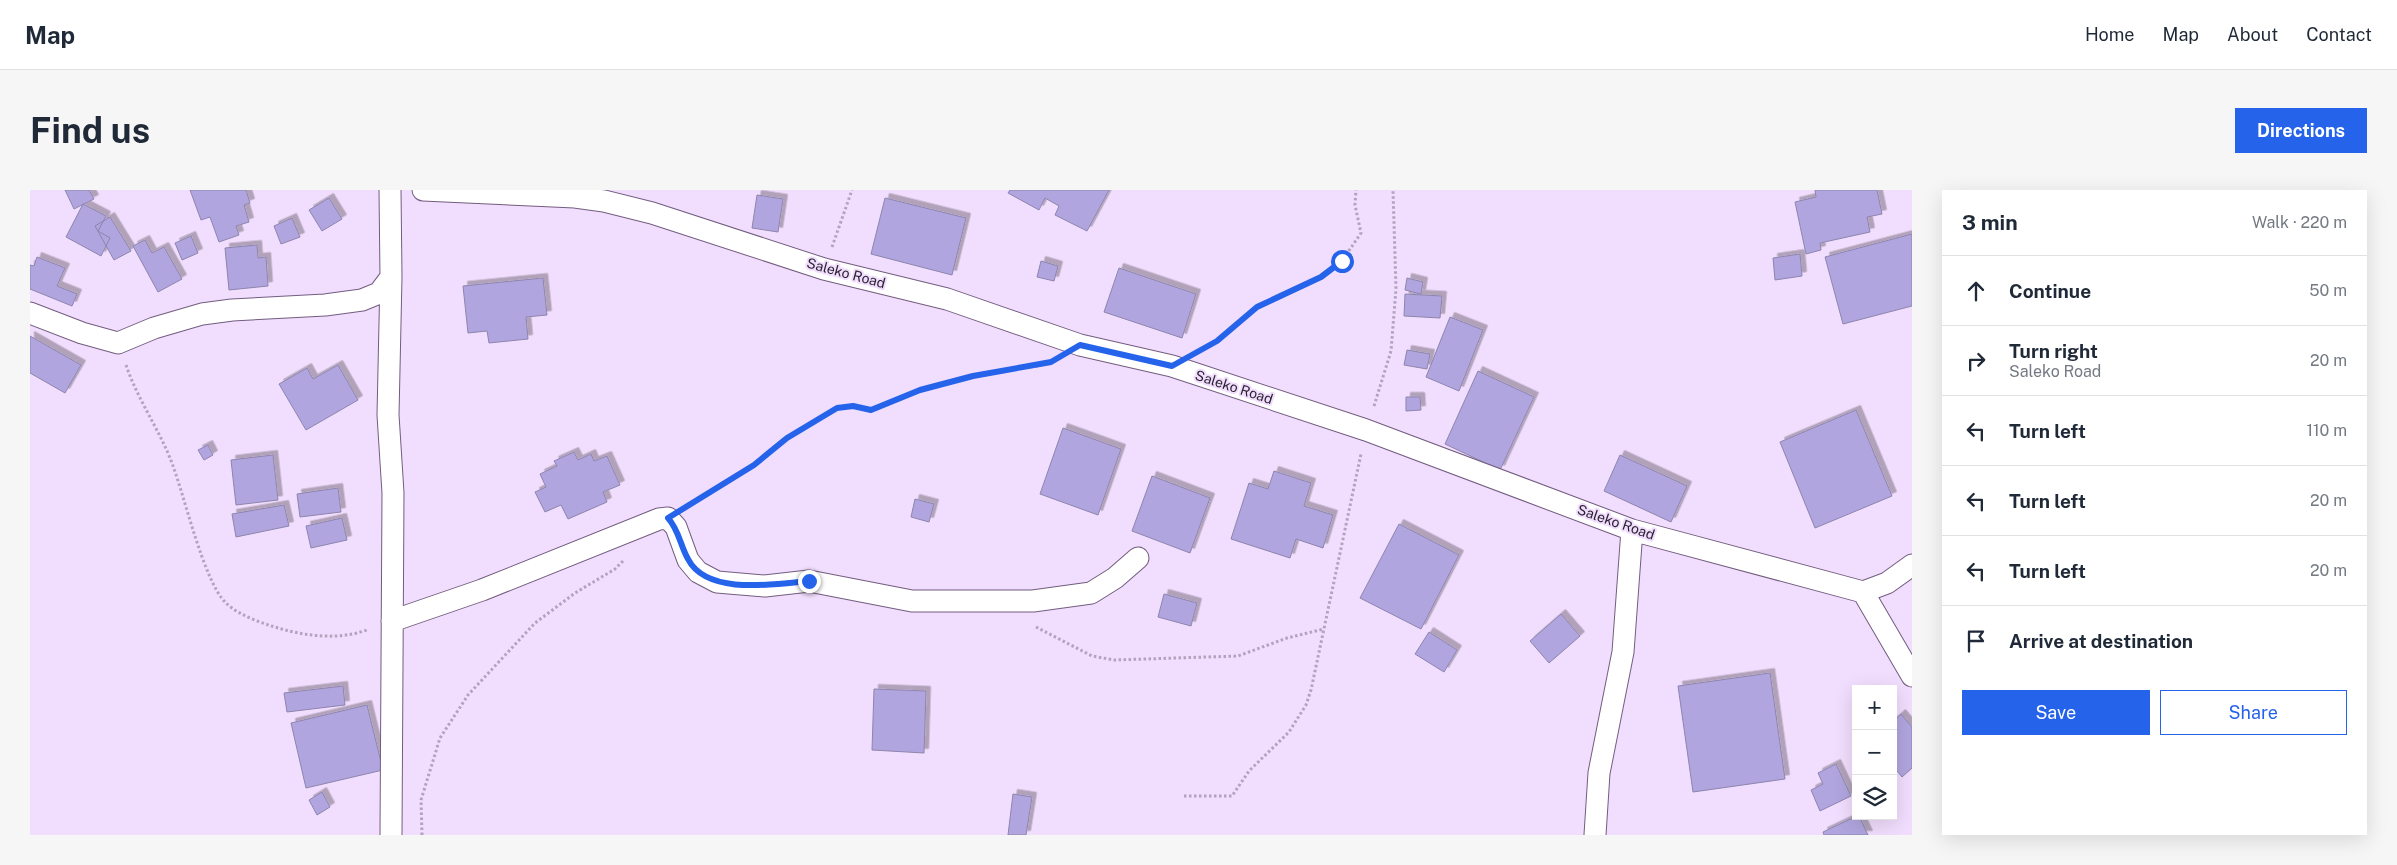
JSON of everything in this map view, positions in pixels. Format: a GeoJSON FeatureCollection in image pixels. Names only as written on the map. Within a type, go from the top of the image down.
{"type":"FeatureCollection","features":[{"type":"Feature","properties":{"kind":"street"},"geometry":{"type":"LineString","coordinates":[[390,190],[391,277],[388,415],[393,493],[391,835]]}},
{"type":"Feature","properties":{"kind":"street","name":"Saleko Road"},"geometry":{"type":"LineString","coordinates":[[423,190],[575,197],[604,200],[652,213],[824,269],[947,299],[1080,345],[1172,366],[1366,430],[1632,530],[1863,592]]}},
{"type":"Feature","properties":{"kind":"street"},"geometry":{"type":"LineString","coordinates":[[30,313],[82,333],[118,344],[154,328],[202,314],[362,300],[379,293],[391,277]]}},
{"type":"Feature","properties":{"kind":"street"},"geometry":{"type":"LineString","coordinates":[[392,621],[482,590],[659,519],[668,518],[676,527],[688,560],[698,572],[717,582],[765,586],[809,581],[912,601],[1033,601],[1091,593],[1115,578],[1138,558]]}},
{"type":"Feature","properties":{"kind":"street"},"geometry":{"type":"LineString","coordinates":[[1595,835],[1599,773],[1623,652],[1632,530]]}},
{"type":"Feature","properties":{"kind":"street"},"geometry":{"type":"LineString","coordinates":[[1912,565],[1887,583],[1863,592],[1912,676]]}},
{"type":"Feature","properties":{"kind":"path"},"geometry":{"type":"LineString","coordinates":[[824,269],[852,190]]}},
{"type":"Feature","properties":{"kind":"path"},"geometry":{"type":"LineString","coordinates":[[1172,366],[1217,341],[1257,307],[1321,277],[1342,261],[1360,233],[1355,205],[1356,190]]}},
{"type":"Feature","properties":{"kind":"path"},"geometry":{"type":"LineString","coordinates":[[1184,796],[1232,796],[1249,771],[1289,732],[1306,705],[1311,690],[1366,430],[1391,351],[1396,289],[1392,190]]}},
{"type":"Feature","properties":{"kind":"path"},"geometry":{"type":"LineString","coordinates":[[118,344],[133,385],[170,458],[217,592],[227,605],[262,623],[316,637],[355,634],[392,621]]}},
{"type":"Feature","properties":{"kind":"path"},"geometry":{"type":"LineString","coordinates":[[668,518],[754,465],[787,438],[837,408],[853,406],[871,410],[920,390],[973,376],[1051,362],[1080,345]]}},
{"type":"Feature","properties":{"kind":"path"},"geometry":{"type":"LineString","coordinates":[[422,835],[421,800],[440,738],[468,695],[535,623],[615,568],[628,556]]}},
{"type":"Feature","properties":{"kind":"path"},"geometry":{"type":"LineString","coordinates":[[1031,624],[1092,656],[1114,660],[1238,656],[1288,638],[1324,629]]}},
{"type":"Feature","properties":{"kind":"building"},"geometry":{"type":"Polygon","coordinates":[[[65,190],[89,190],[94,199],[74,209],[65,190]]]}},
{"type":"Feature","properties":{"kind":"building"},"geometry":{"type":"Polygon","coordinates":[[[190,190],[246,190],[250,203],[244,205],[249,222],[236,226],[239,235],[219,242],[210,217],[201,220],[190,190]]]}},
{"type":"Feature","properties":{"kind":"building"},"geometry":{"type":"Polygon","coordinates":[[[1010,190],[1109,190],[1087,231],[1055,215],[1059,206],[1045,198],[1039,210],[1008,193],[1010,190]]]}},
{"type":"Feature","properties":{"kind":"building"},"geometry":{"type":"Polygon","coordinates":[[[1815,190],[1877,190],[1882,214],[1867,217],[1870,232],[1820,243],[1821,250],[1806,254],[1795,202],[1816,197],[1815,190]]]}},
{"type":"Feature","properties":{"kind":"building"},"geometry":{"type":"Polygon","coordinates":[[[757,195],[783,199],[778,232],[752,228],[757,195]]]}},
{"type":"Feature","properties":{"kind":"building"},"geometry":{"type":"Polygon","coordinates":[[[329,198],[342,219],[322,231],[309,210],[329,198]]]}},
{"type":"Feature","properties":{"kind":"building"},"geometry":{"type":"Polygon","coordinates":[[[885,198],[966,218],[952,275],[871,254],[885,198]]]}},
{"type":"Feature","properties":{"kind":"building"},"geometry":{"type":"Polygon","coordinates":[[[83,204],[106,216],[98,231],[110,238],[101,256],[66,237],[83,204]]]}},
{"type":"Feature","properties":{"kind":"building"},"geometry":{"type":"Polygon","coordinates":[[[110,217],[131,251],[114,260],[95,226],[110,217]]]}},
{"type":"Feature","properties":{"kind":"building"},"geometry":{"type":"Polygon","coordinates":[[[292,218],[300,237],[281,244],[274,226],[292,218]]]}},
{"type":"Feature","properties":{"kind":"building"},"geometry":{"type":"Polygon","coordinates":[[[1912,234],[1912,306],[1843,324],[1825,257],[1912,234]]]}},
{"type":"Feature","properties":{"kind":"building"},"geometry":{"type":"Polygon","coordinates":[[[191,236],[198,253],[182,260],[175,243],[191,236]]]}},
{"type":"Feature","properties":{"kind":"building"},"geometry":{"type":"Polygon","coordinates":[[[145,240],[152,253],[164,247],[182,279],[158,292],[133,246],[145,240]]]}},
{"type":"Feature","properties":{"kind":"building"},"geometry":{"type":"Polygon","coordinates":[[[257,245],[258,258],[266,257],[268,286],[229,290],[225,248],[257,245]]]}},
{"type":"Feature","properties":{"kind":"building"},"geometry":{"type":"Polygon","coordinates":[[[1800,254],[1802,276],[1775,280],[1773,258],[1800,254]]]}},
{"type":"Feature","properties":{"kind":"building"},"geometry":{"type":"Polygon","coordinates":[[[37,257],[65,268],[57,286],[77,294],[72,306],[30,289],[30,265],[34,266],[37,257]]]}},
{"type":"Feature","properties":{"kind":"building"},"geometry":{"type":"Polygon","coordinates":[[[1041,261],[1058,266],[1054,281],[1037,277],[1041,261]]]}},
{"type":"Feature","properties":{"kind":"building"},"geometry":{"type":"Polygon","coordinates":[[[1119,268],[1196,294],[1182,338],[1104,312],[1119,268]]]}},
{"type":"Feature","properties":{"kind":"building"},"geometry":{"type":"Polygon","coordinates":[[[543,278],[547,315],[526,317],[528,339],[489,343],[487,331],[468,333],[463,286],[543,278]]]}},
{"type":"Feature","properties":{"kind":"building"},"geometry":{"type":"Polygon","coordinates":[[[1407,278],[1423,282],[1421,294],[1405,290],[1407,278]]]}},
{"type":"Feature","properties":{"kind":"building"},"geometry":{"type":"Polygon","coordinates":[[[1405,294],[1442,296],[1440,318],[1404,316],[1405,294]]]}},
{"type":"Feature","properties":{"kind":"building"},"geometry":{"type":"Polygon","coordinates":[[[1450,317],[1483,330],[1459,391],[1426,377],[1450,317]]]}},
{"type":"Feature","properties":{"kind":"building"},"geometry":{"type":"Polygon","coordinates":[[[30,336],[81,365],[65,393],[30,373],[30,336]]]}},
{"type":"Feature","properties":{"kind":"building"},"geometry":{"type":"Polygon","coordinates":[[[1407,350],[1430,354],[1427,369],[1404,365],[1407,350]]]}},
{"type":"Feature","properties":{"kind":"building"},"geometry":{"type":"Polygon","coordinates":[[[338,365],[358,400],[306,430],[279,384],[307,368],[313,379],[338,365]]]}},
{"type":"Feature","properties":{"kind":"building"},"geometry":{"type":"Polygon","coordinates":[[[1478,371],[1534,397],[1500,470],[1445,444],[1478,371]]]}},
{"type":"Feature","properties":{"kind":"building"},"geometry":{"type":"Polygon","coordinates":[[[1406,397],[1420,397],[1421,410],[1406,411],[1406,397]]]}},
{"type":"Feature","properties":{"kind":"building"},"geometry":{"type":"Polygon","coordinates":[[[1856,410],[1892,496],[1815,528],[1780,442],[1856,410]]]}},
{"type":"Feature","properties":{"kind":"building"},"geometry":{"type":"Polygon","coordinates":[[[1063,428],[1121,449],[1098,515],[1040,494],[1063,428]]]}},
{"type":"Feature","properties":{"kind":"building"},"geometry":{"type":"Polygon","coordinates":[[[208,445],[213,455],[204,460],[198,450],[208,445]]]}},
{"type":"Feature","properties":{"kind":"building"},"geometry":{"type":"Polygon","coordinates":[[[574,452],[578,460],[591,454],[594,461],[607,456],[620,485],[603,492],[607,502],[568,519],[561,505],[545,512],[535,492],[546,487],[540,474],[557,466],[554,461],[574,452]]]}},
{"type":"Feature","properties":{"kind":"building"},"geometry":{"type":"Polygon","coordinates":[[[273,455],[278,500],[236,505],[231,460],[273,455]]]}},
{"type":"Feature","properties":{"kind":"building"},"geometry":{"type":"Polygon","coordinates":[[[1620,455],[1687,486],[1671,522],[1604,491],[1620,455]]]}},
{"type":"Feature","properties":{"kind":"building"},"geometry":{"type":"Polygon","coordinates":[[[1274,471],[1311,483],[1304,506],[1333,515],[1323,548],[1296,539],[1290,558],[1231,539],[1249,483],[1268,489],[1274,471]]]}},
{"type":"Feature","properties":{"kind":"building"},"geometry":{"type":"Polygon","coordinates":[[[1152,476],[1210,498],[1190,553],[1132,531],[1152,476]]]}},
{"type":"Feature","properties":{"kind":"building"},"geometry":{"type":"Polygon","coordinates":[[[338,488],[341,512],[300,517],[297,494],[338,488]]]}},
{"type":"Feature","properties":{"kind":"building"},"geometry":{"type":"Polygon","coordinates":[[[915,499],[934,504],[929,522],[911,517],[915,499]]]}},
{"type":"Feature","properties":{"kind":"building"},"geometry":{"type":"Polygon","coordinates":[[[284,505],[289,526],[236,537],[232,514],[284,505]]]}},
{"type":"Feature","properties":{"kind":"building"},"geometry":{"type":"Polygon","coordinates":[[[342,518],[347,540],[311,548],[306,526],[342,518]]]}},
{"type":"Feature","properties":{"kind":"building"},"geometry":{"type":"Polygon","coordinates":[[[1399,524],[1459,555],[1421,629],[1360,598],[1399,524]]]}},
{"type":"Feature","properties":{"kind":"building"},"geometry":{"type":"Polygon","coordinates":[[[1164,594],[1197,603],[1191,626],[1158,617],[1164,594]]]}},
{"type":"Feature","properties":{"kind":"building"},"geometry":{"type":"Polygon","coordinates":[[[1561,614],[1580,636],[1549,663],[1530,641],[1561,614]]]}},
{"type":"Feature","properties":{"kind":"building"},"geometry":{"type":"Polygon","coordinates":[[[1429,632],[1457,650],[1444,672],[1415,654],[1429,632]]]}},
{"type":"Feature","properties":{"kind":"building"},"geometry":{"type":"Polygon","coordinates":[[[1770,673],[1785,779],[1693,792],[1678,686],[1770,673]]]}},
{"type":"Feature","properties":{"kind":"building"},"geometry":{"type":"Polygon","coordinates":[[[343,686],[345,705],[287,712],[284,693],[343,686]]]}},
{"type":"Feature","properties":{"kind":"building"},"geometry":{"type":"Polygon","coordinates":[[[874,689],[926,691],[924,753],[872,750],[874,689]]]}},
{"type":"Feature","properties":{"kind":"building"},"geometry":{"type":"Polygon","coordinates":[[[367,705],[383,770],[306,788],[291,723],[367,705]]]}},
{"type":"Feature","properties":{"kind":"building"},"geometry":{"type":"Polygon","coordinates":[[[1901,714],[1912,727],[1912,768],[1902,777],[1897,771],[1897,718],[1901,714]]]}},
{"type":"Feature","properties":{"kind":"building"},"geometry":{"type":"Polygon","coordinates":[[[1836,764],[1851,796],[1820,811],[1811,790],[1823,784],[1818,773],[1836,764]]]}},
{"type":"Feature","properties":{"kind":"building"},"geometry":{"type":"Polygon","coordinates":[[[322,792],[330,807],[317,815],[309,800],[322,792]]]}},
{"type":"Feature","properties":{"kind":"building"},"geometry":{"type":"Polygon","coordinates":[[[1013,794],[1032,797],[1026,835],[1008,835],[1013,794]]]}},
{"type":"Feature","properties":{"kind":"building"},"geometry":{"type":"Polygon","coordinates":[[[1852,818],[1852,820],[1861,820],[1868,835],[1824,835],[1823,832],[1852,818]]]}},
{"type":"Feature","properties":{"kind":"route"},"geometry":{"type":"LineString","coordinates":[[809,581],[765,586],[717,582],[698,572],[688,560],[676,527],[668,518],[754,465],[787,438],[837,408],[853,406],[862,410],[871,410],[879,408],[920,390],[973,376],[1014,368],[1038,366],[1051,362],[1080,345],[1172,366],[1217,341],[1242,322],[1257,307],[1321,277],[1342,261]]}}]}
